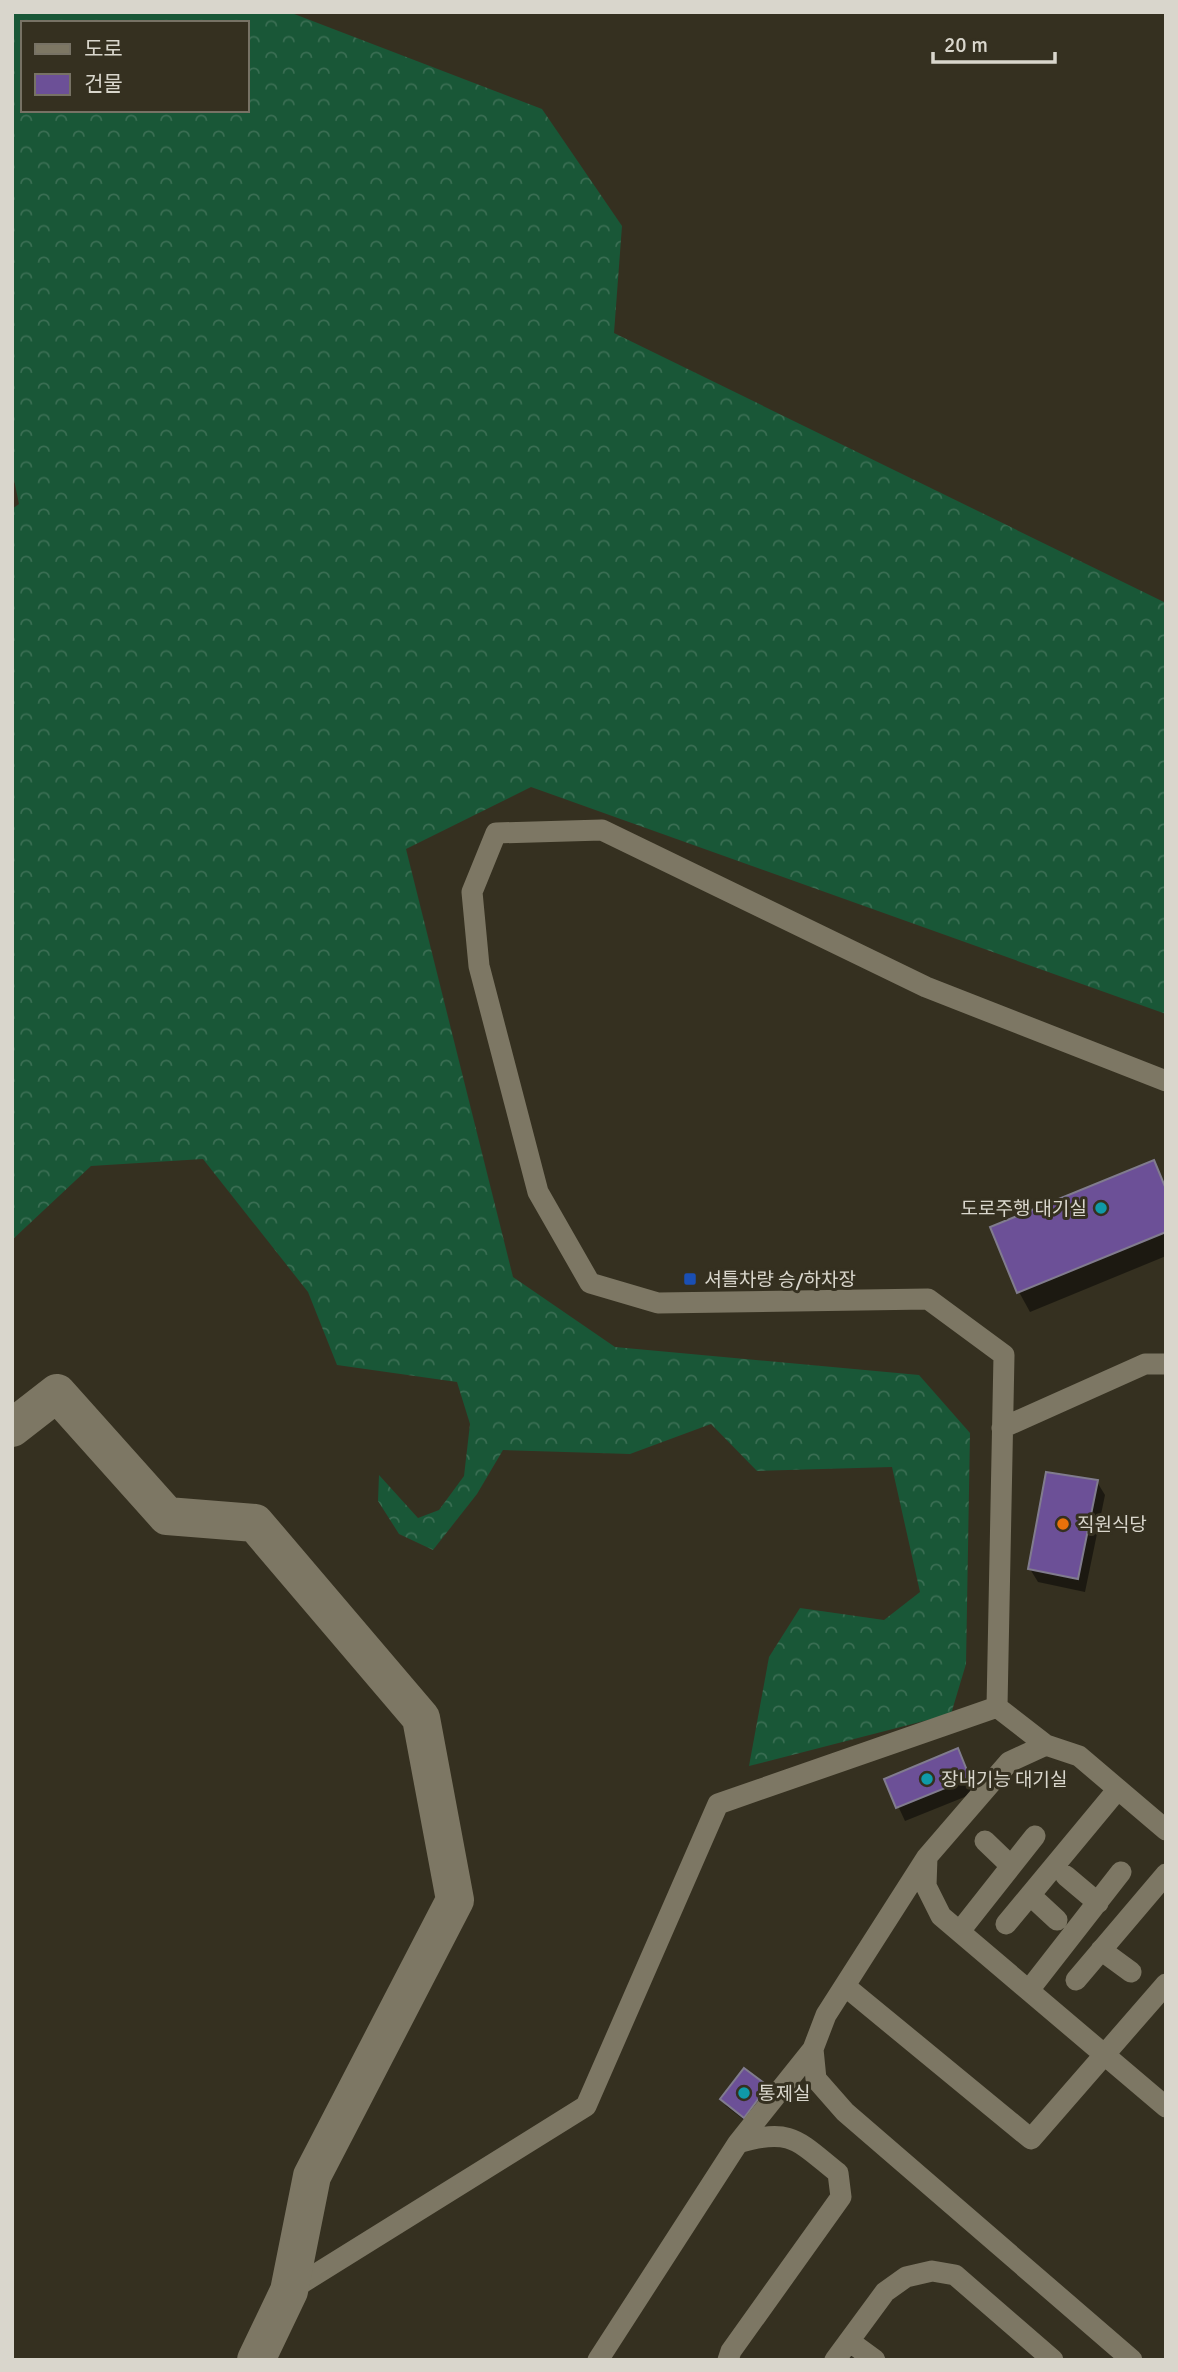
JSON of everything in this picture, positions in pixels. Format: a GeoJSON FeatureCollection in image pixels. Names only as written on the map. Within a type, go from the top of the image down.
{"type":"FeatureCollection","features":[{"type":"Feature","properties":{"kind":"street"},"geometry":{"type":"LineString","coordinates":[[12,1428],[57,1392],[167,1516],[255,1523],[422,1717],[456,1900],[313,2176],[289,2291],[256,2360]]}},
{"type":"Feature","properties":{"kind":"lane"},"geometry":{"type":"LineString","coordinates":[[997,1707],[1004,1355],[928,1299],[658,1303],[590,1283],[538,1192],[479,966],[472,892],[496,833],[602,830],[926,988],[1166,1082]]}},
{"type":"Feature","properties":{"kind":"lane"},"geometry":{"type":"LineString","coordinates":[[1002,1428],[1145,1364],[1166,1364]]}},
{"type":"Feature","properties":{"kind":"lane"},"geometry":{"type":"LineString","coordinates":[[997,1707],[1046,1745],[1079,1756],[1166,1830]]}},
{"type":"Feature","properties":{"kind":"lane"},"geometry":{"type":"LineString","coordinates":[[289,2291],[586,2106],[718,1804],[997,1707]]}},
{"type":"Feature","properties":{"kind":"lane"},"geometry":{"type":"LineString","coordinates":[[598,2360],[738,2143],[813,2049],[826,2015],[927,1857],[1009,1762],[1046,1745]]}},
{"type":"Feature","properties":{"kind":"lane"},"geometry":{"type":"LineString","coordinates":[[1006,1924],[1118,1789]]}},
{"type":"Feature","properties":{"kind":"lane"},"geometry":{"type":"LineString","coordinates":[[960,1931],[1035,1836]]}},
{"type":"Feature","properties":{"kind":"lane"},"geometry":{"type":"LineString","coordinates":[[985,1841],[1011,1866]]}},
{"type":"Feature","properties":{"kind":"lane"},"geometry":{"type":"LineString","coordinates":[[927,1857],[926,1886],[941,1916],[1166,2107]]}},
{"type":"Feature","properties":{"kind":"lane"},"geometry":{"type":"LineString","coordinates":[[1029,1990],[1121,1872]]}},
{"type":"Feature","properties":{"kind":"lane"},"geometry":{"type":"LineString","coordinates":[[1076,1980],[1166,1874]]}},
{"type":"Feature","properties":{"kind":"lane"},"geometry":{"type":"LineString","coordinates":[[1066,1876],[1098,1903]]}},
{"type":"Feature","properties":{"kind":"lane"},"geometry":{"type":"LineString","coordinates":[[1030,1895],[1057,1920]]}},
{"type":"Feature","properties":{"kind":"lane"},"geometry":{"type":"LineString","coordinates":[[1101,1950],[1130,1972]]}},
{"type":"Feature","properties":{"kind":"lane"},"geometry":{"type":"LineString","coordinates":[[845,1986],[1031,2139],[1166,1984]]}},
{"type":"Feature","properties":{"kind":"lane"},"geometry":{"type":"LineString","coordinates":[[813,2049],[816,2079],[845,2112],[1132,2360]]}},
{"type":"Feature","properties":{"kind":"lane"},"geometry":{"type":"LineString","coordinates":[[728,2360],[731,2351],[841,2197],[838,2173],[795,2138],[762,2136],[738,2143]]}},
{"type":"Feature","properties":{"kind":"lane"},"geometry":{"type":"LineString","coordinates":[[835,2360],[884,2292],[906,2277],[932,2271],[955,2275],[1053,2360]]}},
{"type":"Feature","properties":{"kind":"lane"},"geometry":{"type":"LineString","coordinates":[[849,2341],[875,2360]]}},
{"type":"Feature","properties":{"kind":"green space"},"geometry":{"type":"Polygon","coordinates":[[[12,12],[289,12],[542,109],[622,226],[614,333],[1166,603],[1166,1014],[531,787],[406,849],[513,1277],[615,1347],[919,1375],[970,1433],[966,1664],[951,1714],[749,1766],[769,1657],[800,1608],[884,1620],[920,1592],[892,1467],[757,1471],[711,1424],[630,1454],[503,1450],[477,1494],[433,1550],[399,1534],[378,1501],[379,1475],[418,1518],[439,1510],[464,1476],[470,1424],[457,1382],[337,1365],[308,1292],[203,1159],[91,1166],[12,1240],[12,509],[19,504],[12,470],[12,12]]]}},
{"type":"Feature","properties":{"kind":"building","name":"도로주행 대기실"},"geometry":{"type":"Polygon","coordinates":[[[1154,1160],[1166,1189],[1166,1232],[1017,1293],[990,1227],[1154,1160]]]}},
{"type":"Feature","properties":{"kind":"building","name":"직원식당"},"geometry":{"type":"Polygon","coordinates":[[[1046,1472],[1098,1480],[1078,1579],[1028,1569],[1046,1472]]]}},
{"type":"Feature","properties":{"kind":"building","name":"장내기능 대기실"},"geometry":{"type":"Polygon","coordinates":[[[958,1748],[970,1778],[896,1808],[884,1779],[958,1748]]]}},
{"type":"Feature","properties":{"kind":"building","name":"통제실"},"geometry":{"type":"Polygon","coordinates":[[[744,2068],[768,2086],[744,2118],[720,2099],[744,2068]]]}},
{"type":"Feature","properties":{"kind":"place","name":"도로주행 대기실"},"geometry":{"type":"Point","coordinates":[1101,1208]}},
{"type":"Feature","properties":{"kind":"place","name":"셔틀차량 승/하차장"},"geometry":{"type":"Point","coordinates":[690,1279]}},
{"type":"Feature","properties":{"kind":"place","name":"직원식당"},"geometry":{"type":"Point","coordinates":[1063,1524]}},
{"type":"Feature","properties":{"kind":"place","name":"장내기능 대기실"},"geometry":{"type":"Point","coordinates":[927,1779]}},
{"type":"Feature","properties":{"kind":"place","name":"통제실"},"geometry":{"type":"Point","coordinates":[744,2093]}}]}
